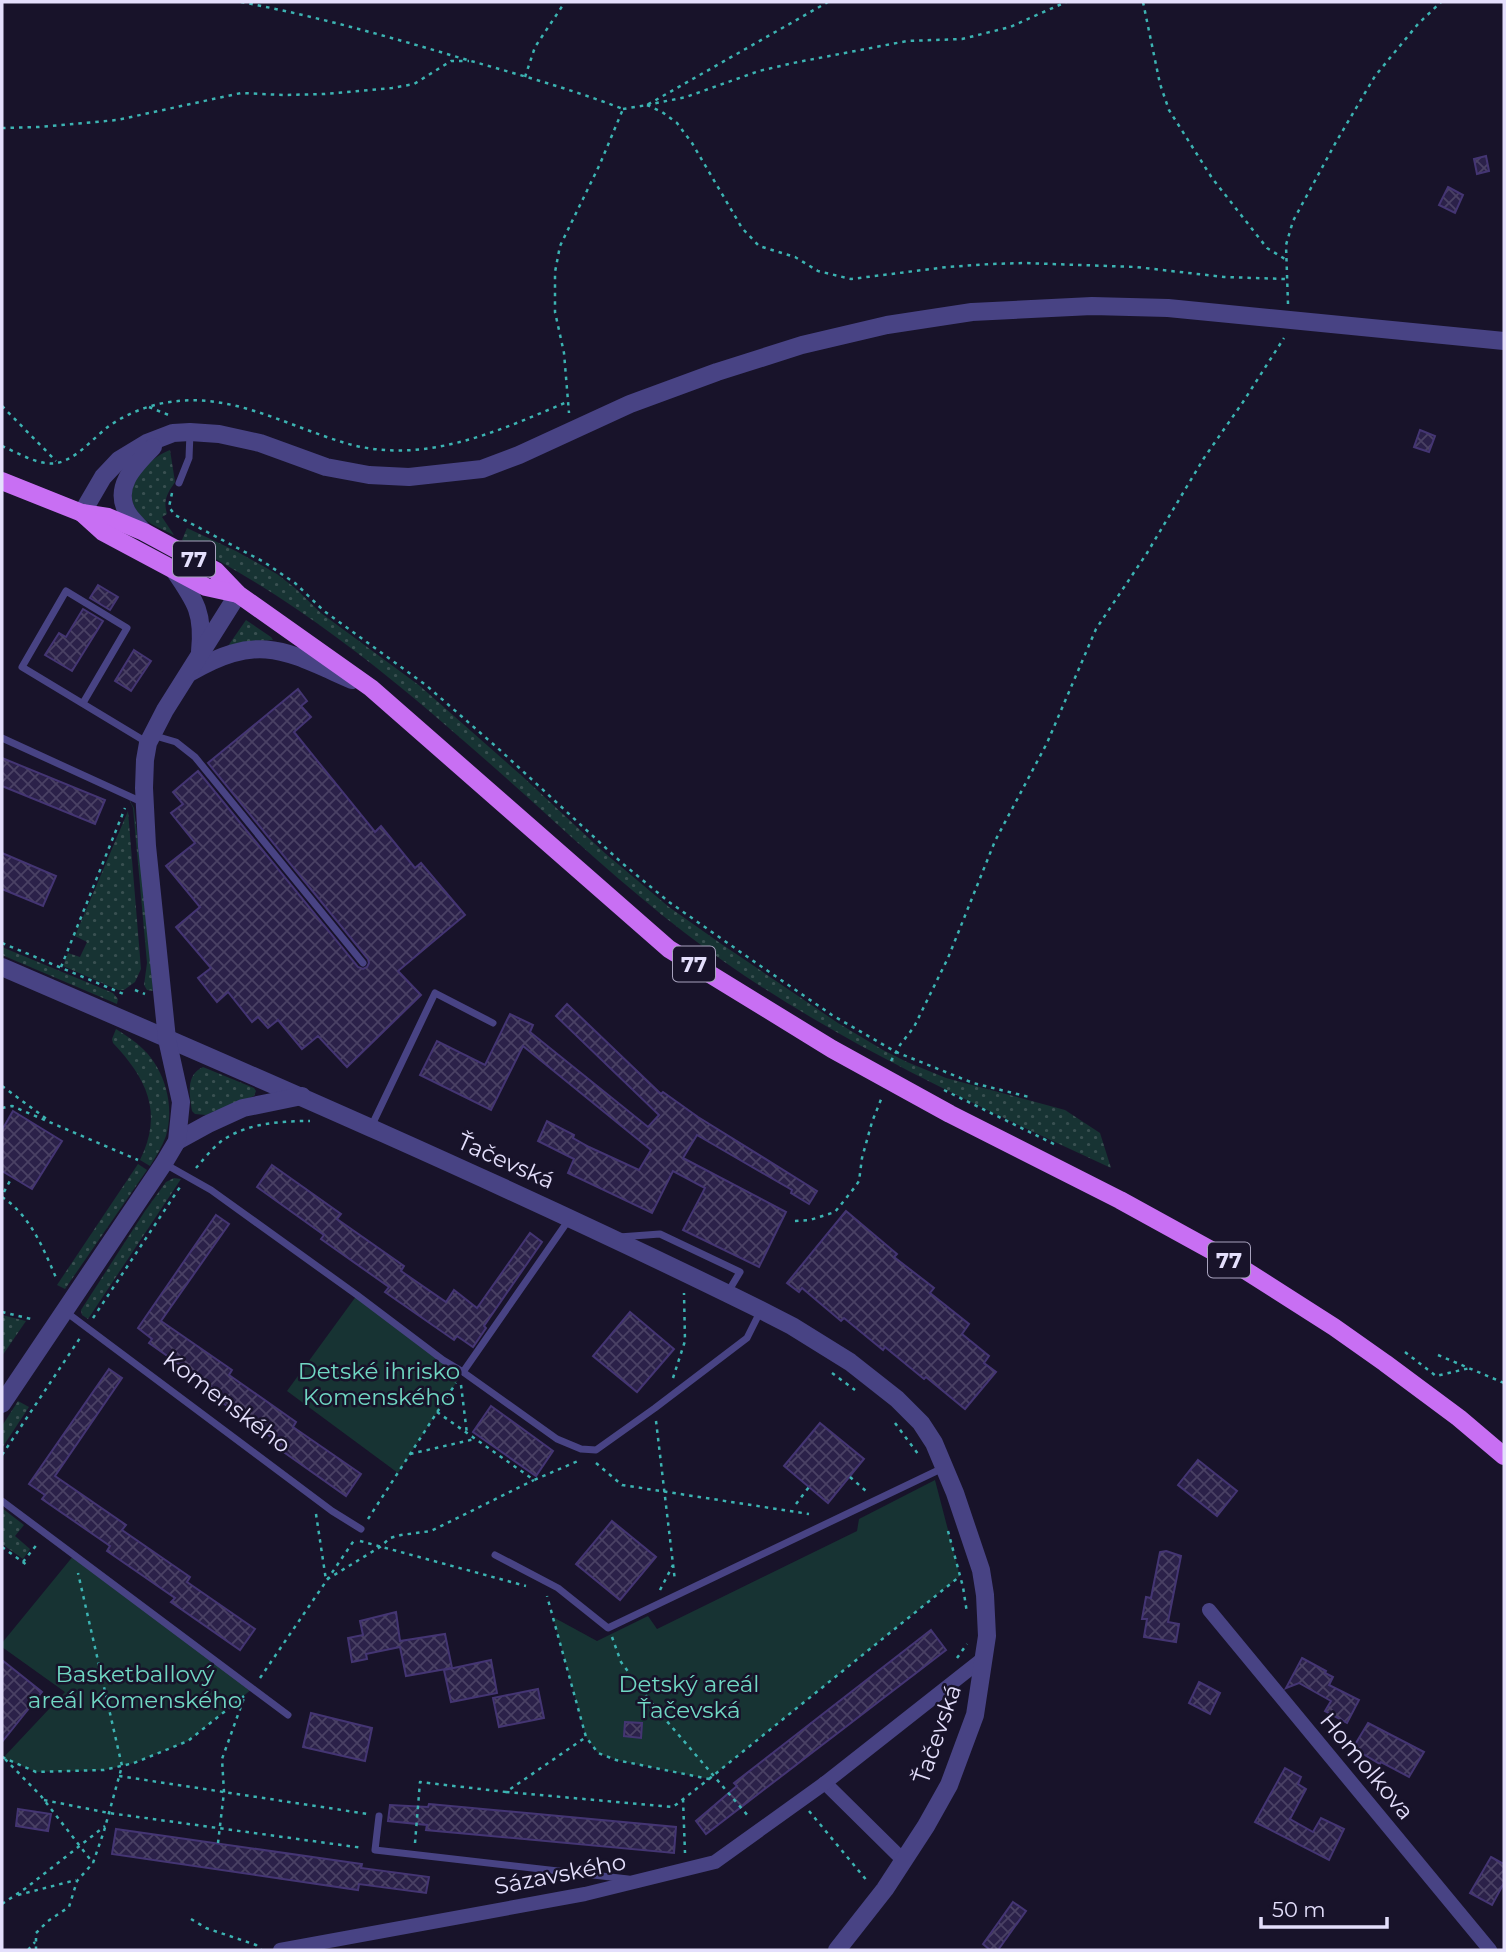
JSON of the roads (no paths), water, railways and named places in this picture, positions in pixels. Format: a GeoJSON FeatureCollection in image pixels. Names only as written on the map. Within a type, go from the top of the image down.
{"type":"FeatureCollection","features":[{"type":"Feature","properties":{"kind":"main road","name":"77"},"geometry":{"type":"LineString","coordinates":[[2,481],[82,513],[108,517],[144,532],[216,571],[238,594],[371,688],[669,949],[832,1049],[1153,1218],[1229,1261],[1334,1327],[1385,1363],[1460,1418],[1504,1456]]}},
{"type":"Feature","properties":{"kind":"main road","name":"77"},"geometry":{"type":"LineString","coordinates":[[82,513],[103,532],[206,587],[238,594]]}},
{"type":"Feature","properties":{"kind":"street"},"geometry":{"type":"LineString","coordinates":[[82,513],[103,477],[119,460],[164,436],[190,432],[219,434],[260,443],[326,467],[369,475],[409,477],[482,469],[630,404],[717,372],[802,345],[887,325],[960,314],[1105,306],[1168,308],[1504,341]]}},
{"type":"Feature","properties":{"kind":"street"},"geometry":{"type":"LineString","coordinates":[[144,532],[127,513],[123,498],[125,481],[131,469],[164,436]]}},
{"type":"Feature","properties":{"kind":"street"},"geometry":{"type":"LineString","coordinates":[[174,570],[194,599],[200,617],[200,656]]}},
{"type":"Feature","properties":{"kind":"street"},"geometry":{"type":"LineString","coordinates":[[2,1404],[177,1141],[181,1102],[167,1039],[136,803],[144,788],[150,739],[238,594]]}},
{"type":"Feature","properties":{"kind":"street"},"geometry":{"type":"LineString","coordinates":[[188,673],[232,652],[254,648],[272,649],[294,654],[371,688]]}},
{"type":"Feature","properties":{"kind":"street","name":"Ťačevská"},"geometry":{"type":"LineString","coordinates":[[2,967],[302,1096],[570,1217],[727,1293],[850,1362],[897,1399],[921,1423],[945,1466],[981,1570],[987,1615],[985,1657],[975,1715],[948,1786],[926,1826],[880,1896],[836,1950]]}},
{"type":"Feature","properties":{"kind":"street"},"geometry":{"type":"LineString","coordinates":[[177,1141],[243,1108],[302,1096]]}},
{"type":"Feature","properties":{"kind":"street","name":"Homolkova"},"geometry":{"type":"LineString","coordinates":[[1209,1610],[1490,1950]]}},
{"type":"Feature","properties":{"kind":"street","name":"Sázavského"},"geometry":{"type":"LineString","coordinates":[[280,1950],[585,1894],[715,1862],[825,1783],[985,1657]]}},
{"type":"Feature","properties":{"kind":"street"},"geometry":{"type":"LineString","coordinates":[[825,1783],[903,1860]]}},
{"type":"Feature","properties":{"kind":"lane"},"geometry":{"type":"LineString","coordinates":[[179,482],[189,458],[190,432]]}},
{"type":"Feature","properties":{"kind":"lane"},"geometry":{"type":"LineString","coordinates":[[83,702],[127,628],[66,592],[22,667],[83,702],[150,739],[176,742],[195,757],[363,962]]}},
{"type":"Feature","properties":{"kind":"lane"},"geometry":{"type":"LineString","coordinates":[[2,738],[136,803]]}},
{"type":"Feature","properties":{"kind":"lane"},"geometry":{"type":"LineString","coordinates":[[371,1128],[435,993],[493,1023]]}},
{"type":"Feature","properties":{"kind":"lane"},"geometry":{"type":"LineString","coordinates":[[164,1163],[211,1190],[357,1295],[462,1375],[557,1439],[581,1449],[596,1450],[747,1338],[761,1310]]}},
{"type":"Feature","properties":{"kind":"lane"},"geometry":{"type":"LineString","coordinates":[[462,1375],[570,1217]]}},
{"type":"Feature","properties":{"kind":"lane","name":"Komenského"},"geometry":{"type":"LineString","coordinates":[[64,1311],[332,1511],[361,1529]]}},
{"type":"Feature","properties":{"kind":"lane"},"geometry":{"type":"LineString","coordinates":[[495,1555],[558,1588],[608,1628],[945,1466]]}},
{"type":"Feature","properties":{"kind":"lane"},"geometry":{"type":"LineString","coordinates":[[2,1501],[288,1715]]}},
{"type":"Feature","properties":{"kind":"lane"},"geometry":{"type":"LineString","coordinates":[[379,1816],[374,1850],[643,1881]]}},
{"type":"Feature","properties":{"kind":"park label","name":"Detské ihrisko Komenského"},"geometry":{"type":"Point","coordinates":[379,1384]}},
{"type":"Feature","properties":{"kind":"park label","name":"Basketballový areál Komenského"},"geometry":{"type":"Point","coordinates":[135,1687]}},
{"type":"Feature","properties":{"kind":"park label","name":"Detský areál Ťačevská"},"geometry":{"type":"Point","coordinates":[689,1697]}}]}
